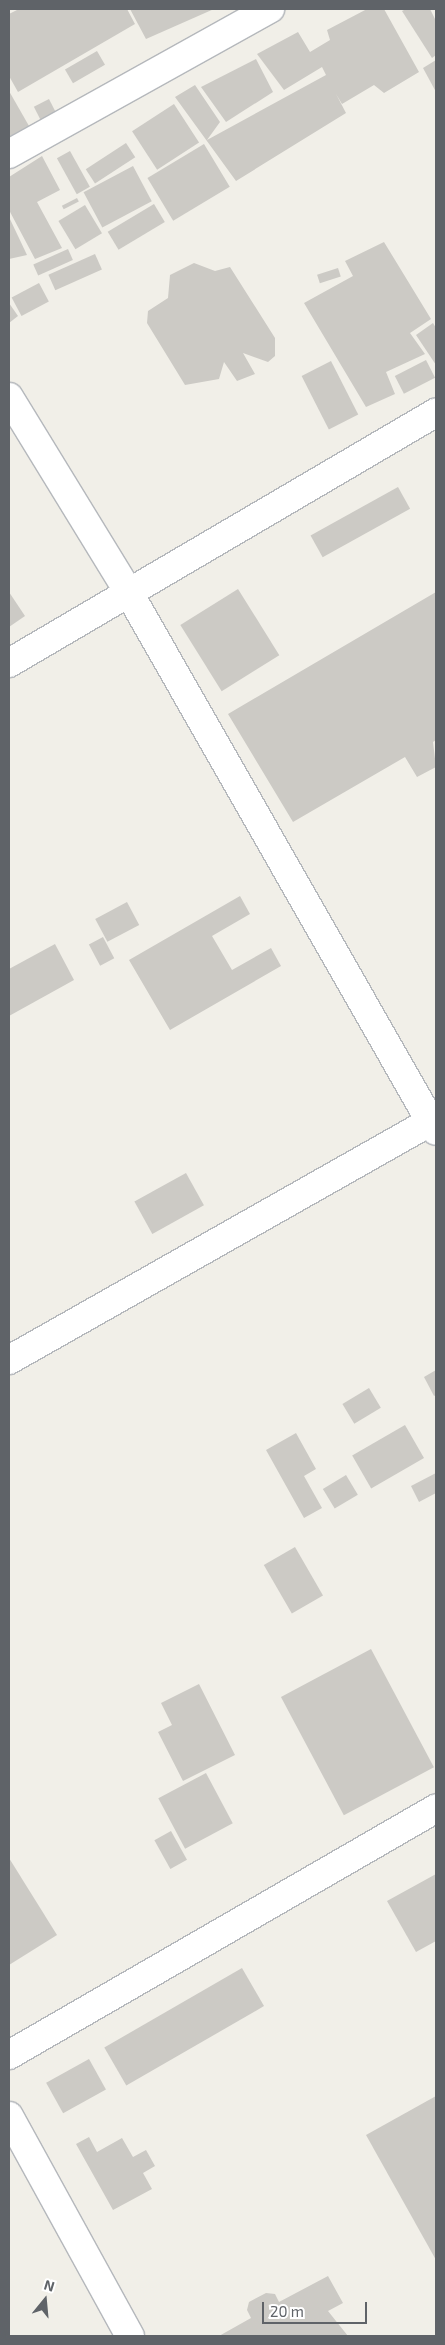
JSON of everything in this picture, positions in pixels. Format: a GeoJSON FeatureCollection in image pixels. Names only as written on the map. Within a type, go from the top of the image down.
{"type":"FeatureCollection","features":[{"type":"Feature","properties":{"kind":"street"},"geometry":{"type":"LineString","coordinates":[[9,154],[270,9]]}},
{"type":"Feature","properties":{"kind":"street"},"geometry":{"type":"LineString","coordinates":[[9,397],[129,593],[434,1124],[9,1360]]}},
{"type":"Feature","properties":{"kind":"street"},"geometry":{"type":"LineString","coordinates":[[9,663],[436,412]]}},
{"type":"Feature","properties":{"kind":"street"},"geometry":{"type":"LineString","coordinates":[[9,2055],[436,1808]]}},
{"type":"Feature","properties":{"kind":"street"},"geometry":{"type":"LineString","coordinates":[[9,2116],[130,2336]]}},
{"type":"Feature","properties":{"kind":"building"},"geometry":{"type":"Polygon","coordinates":[[[19,9],[127,9],[135,24],[18,92],[9,76],[9,14],[19,9]]]}},
{"type":"Feature","properties":{"kind":"building"},"geometry":{"type":"Polygon","coordinates":[[[130,9],[214,9],[146,39],[130,9]]]}},
{"type":"Feature","properties":{"kind":"building"},"geometry":{"type":"Polygon","coordinates":[[[367,9],[384,9],[419,72],[384,93],[374,85],[342,104],[336,94],[346,113],[236,181],[175,97],[195,85],[220,122],[207,140],[326,75],[322,67],[284,90],[257,54],[298,32],[310,52],[330,40],[327,30],[367,9]]]}},
{"type":"Feature","properties":{"kind":"building"},"geometry":{"type":"Polygon","coordinates":[[[406,9],[430,9],[436,21],[436,55],[432,58],[402,11],[406,9]]]}},
{"type":"Feature","properties":{"kind":"building"},"geometry":{"type":"Polygon","coordinates":[[[97,51],[105,65],[73,83],[65,70],[97,51]]]}},
{"type":"Feature","properties":{"kind":"building"},"geometry":{"type":"Polygon","coordinates":[[[256,59],[273,92],[226,122],[201,87],[256,59]]]}},
{"type":"Feature","properties":{"kind":"building"},"geometry":{"type":"Polygon","coordinates":[[[436,60],[436,92],[423,68],[436,60]]]}},
{"type":"Feature","properties":{"kind":"building"},"geometry":{"type":"Polygon","coordinates":[[[9,91],[29,126],[9,137],[9,91]]]}},
{"type":"Feature","properties":{"kind":"building"},"geometry":{"type":"Polygon","coordinates":[[[49,99],[56,113],[41,121],[34,107],[49,99]]]}},
{"type":"Feature","properties":{"kind":"building"},"geometry":{"type":"Polygon","coordinates":[[[174,104],[199,143],[157,170],[132,131],[174,104]]]}},
{"type":"Feature","properties":{"kind":"building"},"geometry":{"type":"Polygon","coordinates":[[[126,143],[135,157],[95,183],[86,169],[126,143]]]}},
{"type":"Feature","properties":{"kind":"building"},"geometry":{"type":"Polygon","coordinates":[[[204,144],[230,187],[173,221],[147,178],[204,144]]]}},
{"type":"Feature","properties":{"kind":"building"},"geometry":{"type":"Polygon","coordinates":[[[70,151],[90,187],[77,194],[57,158],[70,151]]]}},
{"type":"Feature","properties":{"kind":"building"},"geometry":{"type":"Polygon","coordinates":[[[42,156],[60,190],[37,202],[62,248],[35,259],[9,210],[9,177],[42,156]]]}},
{"type":"Feature","properties":{"kind":"building"},"geometry":{"type":"Polygon","coordinates":[[[133,166],[152,201],[102,228],[84,192],[133,166]]]}},
{"type":"Feature","properties":{"kind":"building"},"geometry":{"type":"Polygon","coordinates":[[[77,198],[79,202],[64,209],[62,206],[77,198]]]}},
{"type":"Feature","properties":{"kind":"building"},"geometry":{"type":"Polygon","coordinates":[[[154,204],[165,222],[119,250],[108,232],[154,204]]]}},
{"type":"Feature","properties":{"kind":"building"},"geometry":{"type":"Polygon","coordinates":[[[85,205],[102,233],[75,249],[58,221],[85,205]]]}},
{"type":"Feature","properties":{"kind":"building"},"geometry":{"type":"Polygon","coordinates":[[[9,217],[27,255],[9,259],[9,217]]]}},
{"type":"Feature","properties":{"kind":"building"},"geometry":{"type":"Polygon","coordinates":[[[384,242],[431,319],[410,333],[425,354],[386,372],[395,394],[366,407],[304,303],[353,276],[345,261],[384,242]]]}},
{"type":"Feature","properties":{"kind":"building"},"geometry":{"type":"Polygon","coordinates":[[[68,249],[73,260],[38,275],[33,264],[68,249]]]}},
{"type":"Feature","properties":{"kind":"building"},"geometry":{"type":"Polygon","coordinates":[[[95,254],[102,270],[55,290],[48,275],[95,254]]]}},
{"type":"Feature","properties":{"kind":"building"},"geometry":{"type":"Polygon","coordinates":[[[194,263],[215,271],[230,267],[275,338],[275,356],[268,362],[243,353],[255,374],[237,381],[224,362],[219,379],[185,385],[147,323],[148,311],[168,298],[170,275],[194,263]]]}},
{"type":"Feature","properties":{"kind":"building"},"geometry":{"type":"Polygon","coordinates":[[[338,268],[341,277],[320,283],[317,275],[338,268]]]}},
{"type":"Feature","properties":{"kind":"building"},"geometry":{"type":"Polygon","coordinates":[[[39,283],[49,302],[21,316],[12,298],[39,283]]]}},
{"type":"Feature","properties":{"kind":"building"},"geometry":{"type":"Polygon","coordinates":[[[9,303],[18,316],[9,323],[9,303]]]}},
{"type":"Feature","properties":{"kind":"building"},"geometry":{"type":"Polygon","coordinates":[[[433,323],[436,328],[436,365],[416,335],[433,323]]]}},
{"type":"Feature","properties":{"kind":"building"},"geometry":{"type":"Polygon","coordinates":[[[426,360],[435,378],[404,394],[395,376],[426,360]]]}},
{"type":"Feature","properties":{"kind":"building"},"geometry":{"type":"Polygon","coordinates":[[[331,361],[358,414],[329,429],[302,376],[331,361]]]}},
{"type":"Feature","properties":{"kind":"building"},"geometry":{"type":"Polygon","coordinates":[[[398,487],[410,509],[323,557],[311,535],[398,487]]]}},
{"type":"Feature","properties":{"kind":"building"},"geometry":{"type":"Polygon","coordinates":[[[238,589],[279,655],[222,691],[180,625],[238,589]]]}},
{"type":"Feature","properties":{"kind":"building"},"geometry":{"type":"Polygon","coordinates":[[[9,592],[25,616],[9,627],[9,592]]]}},
{"type":"Feature","properties":{"kind":"building"},"geometry":{"type":"Polygon","coordinates":[[[436,592],[436,740],[433,742],[436,767],[417,777],[405,757],[293,822],[228,714],[436,592]]]}},
{"type":"Feature","properties":{"kind":"building"},"geometry":{"type":"Polygon","coordinates":[[[240,896],[250,914],[212,936],[232,970],[271,948],[281,966],[170,1030],[129,960],[240,896]]]}},
{"type":"Feature","properties":{"kind":"building"},"geometry":{"type":"Polygon","coordinates":[[[127,902],[139,925],[107,942],[95,919],[127,902]]]}},
{"type":"Feature","properties":{"kind":"building"},"geometry":{"type":"Polygon","coordinates":[[[103,937],[114,958],[100,966],[89,945],[103,937]]]}},
{"type":"Feature","properties":{"kind":"building"},"geometry":{"type":"Polygon","coordinates":[[[55,944],[74,980],[9,1016],[9,969],[55,944]]]}},
{"type":"Feature","properties":{"kind":"building"},"geometry":{"type":"Polygon","coordinates":[[[186,1173],[204,1205],[152,1234],[134,1202],[186,1173]]]}},
{"type":"Feature","properties":{"kind":"building"},"geometry":{"type":"Polygon","coordinates":[[[436,1370],[436,1395],[434,1396],[424,1377],[436,1370]]]}},
{"type":"Feature","properties":{"kind":"building"},"geometry":{"type":"Polygon","coordinates":[[[369,1388],[381,1408],[354,1424],[342,1404],[369,1388]]]}},
{"type":"Feature","properties":{"kind":"building"},"geometry":{"type":"Polygon","coordinates":[[[405,1425],[424,1458],[371,1488],[352,1456],[405,1425]]]}},
{"type":"Feature","properties":{"kind":"building"},"geometry":{"type":"Polygon","coordinates":[[[296,1433],[316,1469],[304,1476],[322,1508],[304,1518],[266,1450],[296,1433]]]}},
{"type":"Feature","properties":{"kind":"building"},"geometry":{"type":"Polygon","coordinates":[[[436,1473],[436,1493],[419,1502],[411,1486],[436,1473]]]}},
{"type":"Feature","properties":{"kind":"building"},"geometry":{"type":"Polygon","coordinates":[[[346,1475],[358,1495],[335,1509],[323,1489],[346,1475]]]}},
{"type":"Feature","properties":{"kind":"building"},"geometry":{"type":"Polygon","coordinates":[[[295,1547],[323,1595],[292,1613],[264,1565],[295,1547]]]}},
{"type":"Feature","properties":{"kind":"building"},"geometry":{"type":"Polygon","coordinates":[[[371,1649],[434,1767],[344,1815],[281,1697],[371,1649]]]}},
{"type":"Feature","properties":{"kind":"building"},"geometry":{"type":"Polygon","coordinates":[[[199,1684],[235,1755],[183,1781],[158,1732],[172,1725],[161,1703],[199,1684]]]}},
{"type":"Feature","properties":{"kind":"building"},"geometry":{"type":"Polygon","coordinates":[[[206,1773],[233,1823],[185,1849],[158,1798],[206,1773]]]}},
{"type":"Feature","properties":{"kind":"building"},"geometry":{"type":"Polygon","coordinates":[[[171,1831],[187,1860],[170,1869],[154,1840],[171,1831]]]}},
{"type":"Feature","properties":{"kind":"building"},"geometry":{"type":"Polygon","coordinates":[[[9,1858],[57,1935],[9,1965],[9,1858]]]}},
{"type":"Feature","properties":{"kind":"building"},"geometry":{"type":"Polygon","coordinates":[[[436,1874],[436,1941],[416,1952],[387,1901],[436,1874]]]}},
{"type":"Feature","properties":{"kind":"building"},"geometry":{"type":"Polygon","coordinates":[[[242,1968],[264,2006],[126,2086],[104,2048],[242,1968]]]}},
{"type":"Feature","properties":{"kind":"building"},"geometry":{"type":"Polygon","coordinates":[[[89,2059],[106,2090],[63,2113],[46,2083],[89,2059]]]}},
{"type":"Feature","properties":{"kind":"building"},"geometry":{"type":"Polygon","coordinates":[[[436,2096],[436,2260],[366,2135],[436,2096]]]}},
{"type":"Feature","properties":{"kind":"building"},"geometry":{"type":"Polygon","coordinates":[[[89,2137],[97,2152],[122,2138],[133,2157],[146,2150],[155,2166],[143,2173],[152,2189],[113,2210],[76,2144],[89,2137]]]}},
{"type":"Feature","properties":{"kind":"building"},"geometry":{"type":"Polygon","coordinates":[[[328,2276],[343,2303],[328,2311],[348,2336],[219,2336],[251,2318],[247,2310],[249,2302],[266,2293],[275,2294],[279,2302],[328,2276]]]}}]}
